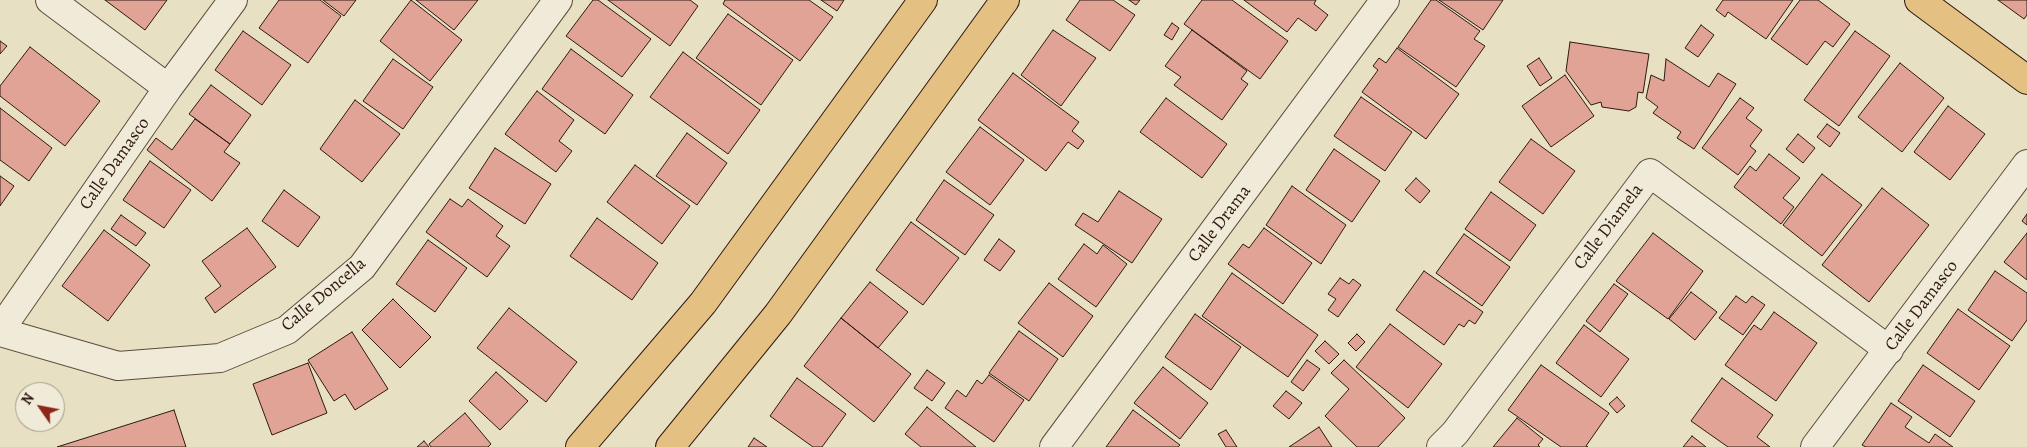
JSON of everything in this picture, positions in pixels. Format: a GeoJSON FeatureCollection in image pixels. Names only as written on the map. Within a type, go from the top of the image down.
{"type":"FeatureCollection","features":[{"type":"Feature","properties":{"kind":"main road"},"geometry":{"type":"LineString","coordinates":[[580,447],[703,303],[922,0]]}},
{"type":"Feature","properties":{"kind":"main road"},"geometry":{"type":"LineString","coordinates":[[670,447],[778,314],[1005,0]]}},
{"type":"Feature","properties":{"kind":"main road"},"geometry":{"type":"LineString","coordinates":[[1919,0],[2027,80]]}},
{"type":"Feature","properties":{"kind":"street"},"geometry":{"type":"LineString","coordinates":[[50,0],[168,88]]}},
{"type":"Feature","properties":{"kind":"street","name":"Calle Damasco"},"geometry":{"type":"LineString","coordinates":[[0,331],[168,88],[233,0]]}},
{"type":"Feature","properties":{"kind":"street","name":"Calle Doncella"},"geometry":{"type":"LineString","coordinates":[[0,331],[118,366],[220,358],[287,330],[362,267],[558,0]]}},
{"type":"Feature","properties":{"kind":"street","name":"Calle Drama"},"geometry":{"type":"LineString","coordinates":[[1054,447],[1385,0]]}},
{"type":"Feature","properties":{"kind":"street","name":"Calle Damasco"},"geometry":{"type":"LineString","coordinates":[[1815,447],[2027,164]]}},
{"type":"Feature","properties":{"kind":"street","name":"Calle Diamela"},"geometry":{"type":"LineString","coordinates":[[1440,447],[1455,433],[1650,172],[1889,350]]}},
{"type":"Feature","properties":{"kind":"building"},"geometry":{"type":"Polygon","coordinates":[[[105,0],[167,0],[145,30],[105,0]]]}},
{"type":"Feature","properties":{"kind":"building"},"geometry":{"type":"Polygon","coordinates":[[[279,0],[320,0],[341,16],[308,63],[259,28],[279,0]]]}},
{"type":"Feature","properties":{"kind":"building"},"geometry":{"type":"Polygon","coordinates":[[[323,0],[356,0],[344,16],[323,0]]]}},
{"type":"Feature","properties":{"kind":"building"},"geometry":{"type":"Polygon","coordinates":[[[411,0],[462,40],[430,81],[380,41],[411,0]]]}},
{"type":"Feature","properties":{"kind":"building"},"geometry":{"type":"Polygon","coordinates":[[[416,0],[478,0],[454,30],[416,0]]]}},
{"type":"Feature","properties":{"kind":"building"},"geometry":{"type":"Polygon","coordinates":[[[593,0],[598,0],[651,39],[622,77],[566,36],[593,0]]]}},
{"type":"Feature","properties":{"kind":"building"},"geometry":{"type":"Polygon","coordinates":[[[608,0],[690,0],[698,6],[670,46],[608,0]]]}},
{"type":"Feature","properties":{"kind":"building"},"geometry":{"type":"Polygon","coordinates":[[[725,0],[809,0],[833,17],[800,61],[723,4],[725,0]]]}},
{"type":"Feature","properties":{"kind":"building"},"geometry":{"type":"Polygon","coordinates":[[[821,0],[844,0],[837,11],[821,0]]]}},
{"type":"Feature","properties":{"kind":"building"},"geometry":{"type":"Polygon","coordinates":[[[1080,0],[1113,0],[1135,15],[1110,51],[1066,20],[1080,0]]]}},
{"type":"Feature","properties":{"kind":"building"},"geometry":{"type":"Polygon","coordinates":[[[1129,0],[1140,0],[1136,5],[1129,0]]]}},
{"type":"Feature","properties":{"kind":"building"},"geometry":{"type":"Polygon","coordinates":[[[1202,0],[1232,0],[1288,41],[1260,79],[1184,24],[1202,0]]]}},
{"type":"Feature","properties":{"kind":"building"},"geometry":{"type":"Polygon","coordinates":[[[1244,0],[1316,0],[1314,4],[1328,15],[1316,31],[1298,18],[1287,32],[1244,0]]]}},
{"type":"Feature","properties":{"kind":"building"},"geometry":{"type":"Polygon","coordinates":[[[1431,0],[1436,0],[1480,31],[1474,39],[1485,46],[1456,87],[1398,47],[1431,0]]]}},
{"type":"Feature","properties":{"kind":"building"},"geometry":{"type":"Polygon","coordinates":[[[1439,0],[1503,0],[1483,30],[1439,0]]]}},
{"type":"Feature","properties":{"kind":"building"},"geometry":{"type":"Polygon","coordinates":[[[1723,0],[1793,0],[1766,39],[1728,12],[1725,17],[1716,10],[1723,0]]]}},
{"type":"Feature","properties":{"kind":"building"},"geometry":{"type":"Polygon","coordinates":[[[1800,0],[1818,0],[1850,24],[1833,47],[1825,41],[1807,65],[1771,39],[1800,0]]]}},
{"type":"Feature","properties":{"kind":"building"},"geometry":{"type":"Polygon","coordinates":[[[1998,0],[2027,0],[2027,15],[2024,19],[1998,0]]]}},
{"type":"Feature","properties":{"kind":"building"},"geometry":{"type":"Polygon","coordinates":[[[728,14],[793,60],[761,105],[696,58],[728,14]]]}},
{"type":"Feature","properties":{"kind":"building"},"geometry":{"type":"Polygon","coordinates":[[[1172,23],[1179,28],[1172,40],[1164,35],[1172,23]]]}},
{"type":"Feature","properties":{"kind":"building"},"geometry":{"type":"Polygon","coordinates":[[[1701,25],[1714,35],[1698,57],[1685,48],[1701,25]]]}},
{"type":"Feature","properties":{"kind":"building"},"geometry":{"type":"Polygon","coordinates":[[[1053,30],[1096,58],[1061,106],[1021,75],[1053,30]]]}},
{"type":"Feature","properties":{"kind":"building"},"geometry":{"type":"Polygon","coordinates":[[[1192,30],[1247,71],[1241,79],[1248,84],[1222,120],[1174,85],[1181,77],[1165,66],[1192,30]]]}},
{"type":"Feature","properties":{"kind":"building"},"geometry":{"type":"Polygon","coordinates":[[[243,31],[291,65],[262,105],[215,70],[243,31]]]}},
{"type":"Feature","properties":{"kind":"building"},"geometry":{"type":"Polygon","coordinates":[[[1855,31],[1890,56],[1839,126],[1804,100],[1855,31]]]}},
{"type":"Feature","properties":{"kind":"building"},"geometry":{"type":"Polygon","coordinates":[[[0,41],[7,46],[0,54],[0,41]]]}},
{"type":"Feature","properties":{"kind":"building"},"geometry":{"type":"Polygon","coordinates":[[[1570,42],[1649,54],[1643,93],[1638,92],[1636,107],[1629,111],[1602,107],[1601,102],[1591,105],[1566,71],[1570,42]]]}},
{"type":"Feature","properties":{"kind":"building"},"geometry":{"type":"Polygon","coordinates":[[[30,47],[100,101],[65,146],[0,96],[0,86],[30,47]]]}},
{"type":"Feature","properties":{"kind":"building"},"geometry":{"type":"Polygon","coordinates":[[[1397,48],[1459,94],[1426,139],[1362,92],[1378,70],[1373,66],[1379,58],[1386,63],[1397,48]]]}},
{"type":"Feature","properties":{"kind":"building"},"geometry":{"type":"Polygon","coordinates":[[[571,49],[633,95],[605,134],[542,89],[571,49]]]}},
{"type":"Feature","properties":{"kind":"building"},"geometry":{"type":"Polygon","coordinates":[[[683,52],[760,110],[728,154],[650,97],[683,52]]]}},
{"type":"Feature","properties":{"kind":"building"},"geometry":{"type":"Polygon","coordinates":[[[1539,58],[1552,78],[1540,86],[1527,66],[1539,58]]]}},
{"type":"Feature","properties":{"kind":"building"},"geometry":{"type":"Polygon","coordinates":[[[393,59],[433,87],[403,129],[363,101],[393,59]]]}},
{"type":"Feature","properties":{"kind":"building"},"geometry":{"type":"Polygon","coordinates":[[[1666,59],[1709,87],[1718,73],[1736,84],[1694,149],[1677,138],[1681,132],[1653,113],[1658,107],[1646,98],[1651,75],[1664,81],[1666,59]]]}},
{"type":"Feature","properties":{"kind":"building"},"geometry":{"type":"Polygon","coordinates":[[[1900,63],[1944,98],[1902,152],[1858,117],[1900,63]]]}},
{"type":"Feature","properties":{"kind":"building"},"geometry":{"type":"Polygon","coordinates":[[[1013,73],[1079,122],[1072,131],[1084,141],[1078,149],[1068,142],[1046,171],[978,120],[1013,73]]]}},
{"type":"Feature","properties":{"kind":"building"},"geometry":{"type":"Polygon","coordinates":[[[1565,75],[1594,116],[1551,147],[1522,106],[1565,75]]]}},
{"type":"Feature","properties":{"kind":"building"},"geometry":{"type":"Polygon","coordinates":[[[211,85],[251,115],[230,144],[189,114],[211,85]]]}},
{"type":"Feature","properties":{"kind":"building"},"geometry":{"type":"Polygon","coordinates":[[[537,91],[574,120],[559,141],[572,151],[556,172],[505,134],[537,91]]]}},
{"type":"Feature","properties":{"kind":"building"},"geometry":{"type":"Polygon","coordinates":[[[1361,97],[1412,132],[1385,171],[1334,136],[1361,97]]]}},
{"type":"Feature","properties":{"kind":"building"},"geometry":{"type":"Polygon","coordinates":[[[1166,98],[1227,144],[1202,178],[1140,132],[1166,98]]]}},
{"type":"Feature","properties":{"kind":"building"},"geometry":{"type":"Polygon","coordinates":[[[1740,98],[1754,108],[1746,118],[1762,130],[1750,146],[1756,151],[1738,175],[1702,148],[1740,98]]]}},
{"type":"Feature","properties":{"kind":"building"},"geometry":{"type":"Polygon","coordinates":[[[355,100],[400,134],[362,182],[320,149],[355,100]]]}},
{"type":"Feature","properties":{"kind":"building"},"geometry":{"type":"Polygon","coordinates":[[[1948,106],[1985,134],[1950,180],[1914,152],[1948,106]]]}},
{"type":"Feature","properties":{"kind":"building"},"geometry":{"type":"Polygon","coordinates":[[[0,108],[52,148],[29,181],[0,160],[0,108]]]}},
{"type":"Feature","properties":{"kind":"building"},"geometry":{"type":"Polygon","coordinates":[[[195,119],[230,144],[224,152],[240,163],[212,201],[147,150],[156,138],[172,150],[195,119]]]}},
{"type":"Feature","properties":{"kind":"building"},"geometry":{"type":"Polygon","coordinates":[[[1827,124],[1840,133],[1830,147],[1817,137],[1827,124]]]}},
{"type":"Feature","properties":{"kind":"building"},"geometry":{"type":"Polygon","coordinates":[[[980,127],[1024,160],[990,205],[946,172],[980,127]]]}},
{"type":"Feature","properties":{"kind":"building"},"geometry":{"type":"Polygon","coordinates":[[[687,133],[727,163],[697,205],[656,176],[687,133]]]}},
{"type":"Feature","properties":{"kind":"building"},"geometry":{"type":"Polygon","coordinates":[[[1798,134],[1815,148],[1803,163],[1786,149],[1798,134]]]}},
{"type":"Feature","properties":{"kind":"building"},"geometry":{"type":"Polygon","coordinates":[[[1531,139],[1575,171],[1543,214],[1499,182],[1531,139]]]}},
{"type":"Feature","properties":{"kind":"building"},"geometry":{"type":"Polygon","coordinates":[[[495,148],[551,184],[525,224],[469,188],[495,148]]]}},
{"type":"Feature","properties":{"kind":"building"},"geometry":{"type":"Polygon","coordinates":[[[1334,149],[1380,181],[1352,222],[1306,190],[1334,149]]]}},
{"type":"Feature","properties":{"kind":"building"},"geometry":{"type":"Polygon","coordinates":[[[1769,154],[1800,178],[1783,198],[1794,207],[1781,224],[1734,187],[1750,166],[1756,171],[1769,154]]]}},
{"type":"Feature","properties":{"kind":"building"},"geometry":{"type":"Polygon","coordinates":[[[150,161],[191,190],[164,228],[123,200],[150,161]]]}},
{"type":"Feature","properties":{"kind":"building"},"geometry":{"type":"Polygon","coordinates":[[[635,165],[690,206],[662,244],[607,202],[635,165]]]}},
{"type":"Feature","properties":{"kind":"building"},"geometry":{"type":"Polygon","coordinates":[[[1822,174],[1862,205],[1822,256],[1783,225],[1822,174]]]}},
{"type":"Feature","properties":{"kind":"building"},"geometry":{"type":"Polygon","coordinates":[[[0,176],[14,186],[0,206],[0,176]]]}},
{"type":"Feature","properties":{"kind":"building"},"geometry":{"type":"Polygon","coordinates":[[[1416,178],[1430,191],[1420,203],[1405,190],[1416,178]]]}},
{"type":"Feature","properties":{"kind":"building"},"geometry":{"type":"Polygon","coordinates":[[[944,180],[994,215],[965,255],[916,220],[944,180]]]}},
{"type":"Feature","properties":{"kind":"building"},"geometry":{"type":"Polygon","coordinates":[[[1292,186],[1346,225],[1321,264],[1266,225],[1292,186]]]}},
{"type":"Feature","properties":{"kind":"building"},"geometry":{"type":"Polygon","coordinates":[[[1882,188],[1929,225],[1869,302],[1822,265],[1882,188]]]}},
{"type":"Feature","properties":{"kind":"building"},"geometry":{"type":"Polygon","coordinates":[[[284,190],[320,217],[298,247],[262,221],[284,190]]]}},
{"type":"Feature","properties":{"kind":"building"},"geometry":{"type":"Polygon","coordinates":[[[1119,191],[1162,219],[1132,263],[1075,225],[1083,213],[1098,222],[1119,191]]]}},
{"type":"Feature","properties":{"kind":"building"},"geometry":{"type":"Polygon","coordinates":[[[1491,192],[1536,225],[1510,261],[1465,229],[1491,192]]]}},
{"type":"Feature","properties":{"kind":"building"},"geometry":{"type":"Polygon","coordinates":[[[450,199],[462,207],[468,199],[503,226],[496,236],[510,246],[487,277],[426,232],[450,199]]]}},
{"type":"Feature","properties":{"kind":"building"},"geometry":{"type":"Polygon","coordinates":[[[2027,214],[2027,225],[2022,221],[2027,214]]]}},
{"type":"Feature","properties":{"kind":"building"},"geometry":{"type":"Polygon","coordinates":[[[121,215],[146,233],[136,246],[111,229],[121,215]]]}},
{"type":"Feature","properties":{"kind":"building"},"geometry":{"type":"Polygon","coordinates":[[[597,218],[658,263],[632,300],[570,256],[597,218]]]}},
{"type":"Feature","properties":{"kind":"building"},"geometry":{"type":"Polygon","coordinates":[[[911,222],[959,258],[923,305],[876,270],[911,222]]]}},
{"type":"Feature","properties":{"kind":"building"},"geometry":{"type":"Polygon","coordinates":[[[247,228],[276,267],[215,313],[205,298],[221,286],[202,261],[247,228]]]}},
{"type":"Feature","properties":{"kind":"building"},"geometry":{"type":"Polygon","coordinates":[[[1264,228],[1312,263],[1283,304],[1228,264],[1243,244],[1249,248],[1264,228]]]}},
{"type":"Feature","properties":{"kind":"building"},"geometry":{"type":"Polygon","coordinates":[[[104,230],[150,265],[108,321],[62,286],[104,230]]]}},
{"type":"Feature","properties":{"kind":"building"},"geometry":{"type":"Polygon","coordinates":[[[1653,233],[1703,271],[1668,319],[1616,281],[1653,233]]]}},
{"type":"Feature","properties":{"kind":"building"},"geometry":{"type":"Polygon","coordinates":[[[2027,233],[2027,280],[2004,262],[2027,233]]]}},
{"type":"Feature","properties":{"kind":"building"},"geometry":{"type":"Polygon","coordinates":[[[1464,234],[1510,267],[1482,306],[1436,273],[1464,234]]]}},
{"type":"Feature","properties":{"kind":"building"},"geometry":{"type":"Polygon","coordinates":[[[999,239],[1015,251],[1000,271],[984,260],[999,239]]]}},
{"type":"Feature","properties":{"kind":"building"},"geometry":{"type":"Polygon","coordinates":[[[428,240],[467,268],[435,312],[396,284],[428,240]]]}},
{"type":"Feature","properties":{"kind":"building"},"geometry":{"type":"Polygon","coordinates":[[[1084,244],[1097,254],[1103,245],[1127,264],[1096,307],[1058,279],[1084,244]]]}},
{"type":"Feature","properties":{"kind":"building"},"geometry":{"type":"Polygon","coordinates":[[[1424,271],[1483,312],[1475,324],[1469,320],[1464,327],[1459,324],[1444,345],[1396,310],[1424,271]]]}},
{"type":"Feature","properties":{"kind":"building"},"geometry":{"type":"Polygon","coordinates":[[[1995,271],[2027,293],[2027,320],[2012,341],[1968,310],[1995,271]]]}},
{"type":"Feature","properties":{"kind":"building"},"geometry":{"type":"Polygon","coordinates":[[[1232,273],[1318,335],[1288,377],[1202,316],[1232,273]]]}},
{"type":"Feature","properties":{"kind":"building"},"geometry":{"type":"Polygon","coordinates":[[[1340,278],[1349,284],[1353,279],[1361,285],[1338,317],[1328,310],[1336,299],[1328,294],[1340,278]]]}},
{"type":"Feature","properties":{"kind":"building"},"geometry":{"type":"Polygon","coordinates":[[[870,282],[908,312],[878,348],[841,318],[870,282]]]}},
{"type":"Feature","properties":{"kind":"building"},"geometry":{"type":"Polygon","coordinates":[[[1049,283],[1093,316],[1063,357],[1018,323],[1049,283]]]}},
{"type":"Feature","properties":{"kind":"building"},"geometry":{"type":"Polygon","coordinates":[[[1614,284],[1628,294],[1600,332],[1586,321],[1614,284]]]}},
{"type":"Feature","properties":{"kind":"building"},"geometry":{"type":"Polygon","coordinates":[[[1691,292],[1717,312],[1695,340],[1669,319],[1691,292]]]}},
{"type":"Feature","properties":{"kind":"building"},"geometry":{"type":"Polygon","coordinates":[[[1736,296],[1746,303],[1752,296],[1765,305],[1743,335],[1719,318],[1736,296]]]}},
{"type":"Feature","properties":{"kind":"building"},"geometry":{"type":"Polygon","coordinates":[[[393,299],[431,337],[400,368],[362,330],[393,299]]]}},
{"type":"Feature","properties":{"kind":"building"},"geometry":{"type":"Polygon","coordinates":[[[509,308],[577,362],[546,402],[477,348],[509,308]]]}},
{"type":"Feature","properties":{"kind":"building"},"geometry":{"type":"Polygon","coordinates":[[[1958,309],[2010,346],[1979,390],[1927,353],[1958,309]]]}},
{"type":"Feature","properties":{"kind":"building"},"geometry":{"type":"Polygon","coordinates":[[[1774,312],[1817,343],[1776,401],[1725,365],[1754,325],[1761,330],[1774,312]]]}},
{"type":"Feature","properties":{"kind":"building"},"geometry":{"type":"Polygon","coordinates":[[[1195,314],[1241,347],[1211,390],[1165,357],[1195,314]]]}},
{"type":"Feature","properties":{"kind":"building"},"geometry":{"type":"Polygon","coordinates":[[[841,318],[911,374],[874,422],[804,366],[841,318]]]}},
{"type":"Feature","properties":{"kind":"building"},"geometry":{"type":"Polygon","coordinates":[[[1390,324],[1442,364],[1408,408],[1356,367],[1390,324]]]}},
{"type":"Feature","properties":{"kind":"building"},"geometry":{"type":"Polygon","coordinates":[[[1584,325],[1629,359],[1601,397],[1556,363],[1584,325]]]}},
{"type":"Feature","properties":{"kind":"building"},"geometry":{"type":"Polygon","coordinates":[[[1019,331],[1058,359],[1029,401],[989,373],[1019,331]]]}},
{"type":"Feature","properties":{"kind":"building"},"geometry":{"type":"Polygon","coordinates":[[[352,332],[388,389],[355,410],[345,394],[334,401],[308,360],[352,332]]]}},
{"type":"Feature","properties":{"kind":"building"},"geometry":{"type":"Polygon","coordinates":[[[1357,334],[1365,342],[1356,351],[1348,343],[1357,334]]]}},
{"type":"Feature","properties":{"kind":"building"},"geometry":{"type":"Polygon","coordinates":[[[1325,341],[1339,354],[1329,364],[1315,351],[1325,341]]]}},
{"type":"Feature","properties":{"kind":"building"},"geometry":{"type":"Polygon","coordinates":[[[1307,360],[1320,369],[1303,391],[1291,382],[1307,360]]]}},
{"type":"Feature","properties":{"kind":"building"},"geometry":{"type":"Polygon","coordinates":[[[1344,360],[1405,418],[1378,447],[1357,447],[1325,416],[1349,389],[1331,373],[1344,360]]]}},
{"type":"Feature","properties":{"kind":"building"},"geometry":{"type":"Polygon","coordinates":[[[308,363],[327,413],[272,435],[253,384],[308,363]]]}},
{"type":"Feature","properties":{"kind":"building"},"geometry":{"type":"Polygon","coordinates":[[[1541,365],[1609,413],[1586,446],[1588,447],[1561,447],[1508,410],[1541,365]]]}},
{"type":"Feature","properties":{"kind":"building"},"geometry":{"type":"Polygon","coordinates":[[[1923,365],[1975,401],[1950,437],[1898,401],[1923,365]]]}},
{"type":"Feature","properties":{"kind":"building"},"geometry":{"type":"Polygon","coordinates":[[[1163,367],[1208,403],[1180,439],[1134,403],[1163,367]]]}},
{"type":"Feature","properties":{"kind":"building"},"geometry":{"type":"Polygon","coordinates":[[[927,370],[945,383],[932,401],[914,388],[927,370]]]}},
{"type":"Feature","properties":{"kind":"building"},"geometry":{"type":"Polygon","coordinates":[[[496,372],[528,401],[500,430],[469,401],[496,372]]]}},
{"type":"Feature","properties":{"kind":"building"},"geometry":{"type":"Polygon","coordinates":[[[989,375],[1024,400],[994,442],[945,408],[957,390],[966,397],[977,380],[982,384],[989,375]]]}},
{"type":"Feature","properties":{"kind":"building"},"geometry":{"type":"Polygon","coordinates":[[[797,378],[846,414],[822,447],[813,447],[770,416],[797,378]]]}},
{"type":"Feature","properties":{"kind":"building"},"geometry":{"type":"Polygon","coordinates":[[[1722,378],[1773,415],[1757,437],[1770,447],[1728,447],[1691,421],[1722,378]]]}},
{"type":"Feature","properties":{"kind":"building"},"geometry":{"type":"Polygon","coordinates":[[[1286,391],[1302,403],[1289,419],[1273,406],[1286,391]]]}},
{"type":"Feature","properties":{"kind":"building"},"geometry":{"type":"Polygon","coordinates":[[[1617,397],[1625,406],[1617,413],[1609,404],[1617,397]]]}},
{"type":"Feature","properties":{"kind":"building"},"geometry":{"type":"Polygon","coordinates":[[[1891,403],[1912,417],[1905,427],[1929,443],[1935,434],[1953,447],[1866,447],[1862,445],[1891,403]]]}},
{"type":"Feature","properties":{"kind":"building"},"geometry":{"type":"Polygon","coordinates":[[[927,407],[976,447],[921,447],[905,434],[927,407]]]}},
{"type":"Feature","properties":{"kind":"building"},"geometry":{"type":"Polygon","coordinates":[[[174,410],[186,447],[57,447],[174,410]]]}},
{"type":"Feature","properties":{"kind":"building"},"geometry":{"type":"Polygon","coordinates":[[[1133,410],[1180,445],[1178,447],[1106,447],[1133,410]]]}},
{"type":"Feature","properties":{"kind":"building"},"geometry":{"type":"Polygon","coordinates":[[[465,413],[491,444],[488,447],[431,447],[429,444],[465,413]]]}},
{"type":"Feature","properties":{"kind":"building"},"geometry":{"type":"Polygon","coordinates":[[[1517,418],[1543,439],[1538,445],[1540,447],[1493,447],[1517,418]]]}},
{"type":"Feature","properties":{"kind":"building"},"geometry":{"type":"Polygon","coordinates":[[[1319,427],[1332,447],[1289,447],[1319,427]]]}},
{"type":"Feature","properties":{"kind":"building"},"geometry":{"type":"Polygon","coordinates":[[[1226,430],[1237,447],[1226,447],[1218,434],[1226,430]]]}},
{"type":"Feature","properties":{"kind":"building"},"geometry":{"type":"Polygon","coordinates":[[[1692,436],[1706,447],[1683,447],[1692,436]]]}},
{"type":"Feature","properties":{"kind":"building"},"geometry":{"type":"Polygon","coordinates":[[[754,438],[767,447],[748,447],[754,438]]]}},
{"type":"Feature","properties":{"kind":"building"},"geometry":{"type":"Polygon","coordinates":[[[424,441],[429,447],[417,447],[424,441]]]}}]}
